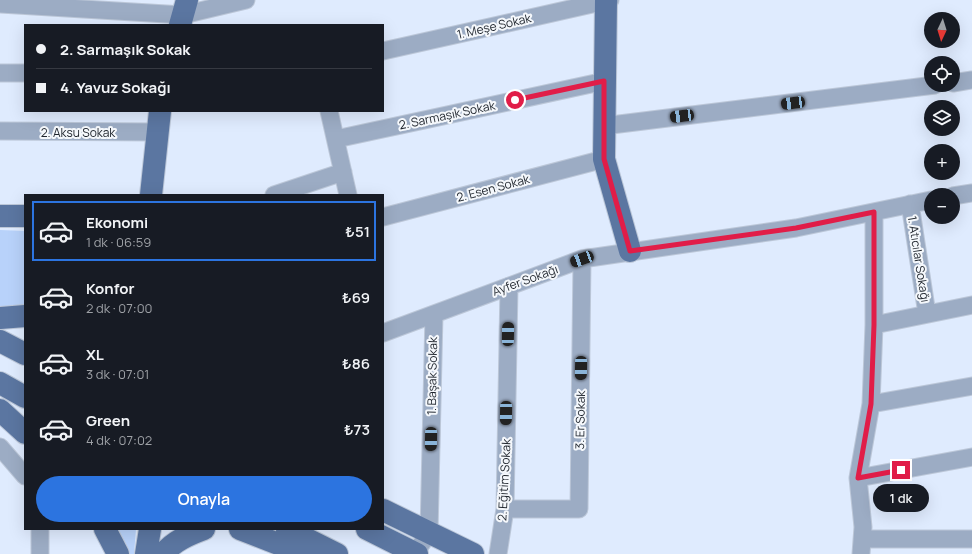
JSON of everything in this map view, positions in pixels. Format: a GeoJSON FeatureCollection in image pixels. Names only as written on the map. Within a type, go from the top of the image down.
{"type":"FeatureCollection","features":[{"type":"Feature","properties":{"kind":"main road"},"geometry":{"type":"LineString","coordinates":[[606,0],[603,126],[604,159],[630,251]]}},
{"type":"Feature","properties":{"kind":"main road"},"geometry":{"type":"LineString","coordinates":[[151,194],[160,112]]}},
{"type":"Feature","properties":{"kind":"main road"},"geometry":{"type":"LineString","coordinates":[[0,216],[24,216]]}},
{"type":"Feature","properties":{"kind":"main road"},"geometry":{"type":"LineString","coordinates":[[0,318],[24,316]]}},
{"type":"Feature","properties":{"kind":"main road"},"geometry":{"type":"LineString","coordinates":[[0,341],[24,353]]}},
{"type":"Feature","properties":{"kind":"main road"},"geometry":{"type":"LineString","coordinates":[[0,383],[24,396]]}},
{"type":"Feature","properties":{"kind":"main road"},"geometry":{"type":"LineString","coordinates":[[0,410],[24,432]]}},
{"type":"Feature","properties":{"kind":"main road"},"geometry":{"type":"LineString","coordinates":[[384,510],[473,554]]}},
{"type":"Feature","properties":{"kind":"main road"},"geometry":{"type":"LineString","coordinates":[[106,530],[118,554]]}},
{"type":"Feature","properties":{"kind":"main road"},"geometry":{"type":"LineString","coordinates":[[146,554],[150,530]]}},
{"type":"Feature","properties":{"kind":"main road"},"geometry":{"type":"LineString","coordinates":[[163,554],[169,547],[187,535],[201,530]]}},
{"type":"Feature","properties":{"kind":"main road"},"geometry":{"type":"LineString","coordinates":[[243,530],[304,554]]}},
{"type":"Feature","properties":{"kind":"main road"},"geometry":{"type":"LineString","coordinates":[[289,530],[337,554]]}},
{"type":"Feature","properties":{"kind":"main road"},"geometry":{"type":"LineString","coordinates":[[369,530],[416,554]]}},
{"type":"Feature","properties":{"kind":"street"},"geometry":{"type":"LineString","coordinates":[[0,4],[183,13],[246,0]]}},
{"type":"Feature","properties":{"kind":"street","name":"1. Meşe Sokak"},"geometry":{"type":"LineString","coordinates":[[384,51],[610,0]]}},
{"type":"Feature","properties":{"kind":"street"},"geometry":{"type":"LineString","coordinates":[[0,73],[24,73]]}},
{"type":"Feature","properties":{"kind":"street"},"geometry":{"type":"LineString","coordinates":[[960,82],[972,80]]}},
{"type":"Feature","properties":{"kind":"street","name":"2. Sarmaşık Sokak"},"geometry":{"type":"LineString","coordinates":[[336,139],[604,81]]}},
{"type":"Feature","properties":{"kind":"street"},"geometry":{"type":"LineString","coordinates":[[603,126],[924,86]]}},
{"type":"Feature","properties":{"kind":"street"},"geometry":{"type":"LineString","coordinates":[[329,112],[348,194]]}},
{"type":"Feature","properties":{"kind":"street","name":"2. Aksu Sokak"},"geometry":{"type":"LineString","coordinates":[[0,131],[157,132]]}},
{"type":"Feature","properties":{"kind":"street","name":"2. Esen Sokak"},"geometry":{"type":"LineString","coordinates":[[384,217],[604,159]]}},
{"type":"Feature","properties":{"kind":"street"},"geometry":{"type":"LineString","coordinates":[[277,194],[343,172]]}},
{"type":"Feature","properties":{"kind":"street"},"geometry":{"type":"LineString","coordinates":[[960,195],[972,193]]}},
{"type":"Feature","properties":{"kind":"street","name":"Ayfer Sokağı"},"geometry":{"type":"LineString","coordinates":[[384,333],[582,259],[796,228],[924,201]]}},
{"type":"Feature","properties":{"kind":"street","name":"1. Atıcılar Sokağı"},"geometry":{"type":"LineString","coordinates":[[910,204],[927,314]]}},
{"type":"Feature","properties":{"kind":"street"},"geometry":{"type":"LineString","coordinates":[[874,212],[874,325],[871,404],[858,478],[862,547],[972,539]]}},
{"type":"Feature","properties":{"kind":"street","name":"3. Er Sokak"},"geometry":{"type":"LineString","coordinates":[[505,509],[579,509],[582,259]]}},
{"type":"Feature","properties":{"kind":"street","name":"2. Eğitim Sokak"},"geometry":{"type":"LineString","coordinates":[[498,554],[505,509],[509,286]]}},
{"type":"Feature","properties":{"kind":"street"},"geometry":{"type":"LineString","coordinates":[[874,325],[972,305]]}},
{"type":"Feature","properties":{"kind":"street","name":"1. Başak Sokak"},"geometry":{"type":"LineString","coordinates":[[430,533],[434,314]]}},
{"type":"Feature","properties":{"kind":"street"},"geometry":{"type":"LineString","coordinates":[[871,404],[972,386]]}},
{"type":"Feature","properties":{"kind":"street"},"geometry":{"type":"LineString","coordinates":[[0,447],[24,475]]}},
{"type":"Feature","properties":{"kind":"street"},"geometry":{"type":"LineString","coordinates":[[858,478],[972,457]]}},
{"type":"Feature","properties":{"kind":"street"},"geometry":{"type":"LineString","coordinates":[[40,530],[40,554]]}},
{"type":"Feature","properties":{"kind":"street"},"geometry":{"type":"LineString","coordinates":[[416,554],[430,533]]}},
{"type":"Feature","properties":{"kind":"shaded area"},"geometry":{"type":"Polygon","coordinates":[[[0,230],[24,231],[24,310],[0,310],[0,230]]]}},
{"type":"Feature","properties":{"kind":"shaded area"},"geometry":{"type":"Polygon","coordinates":[[[113,530],[136,530],[134,554],[127,554],[113,530]]]}},
{"type":"Feature","properties":{"kind":"route"},"geometry":{"type":"LineString","coordinates":[[515,100],[604,81],[604,159],[630,251],[796,228],[874,212],[874,325],[871,404],[858,478],[901,470]]}}]}
